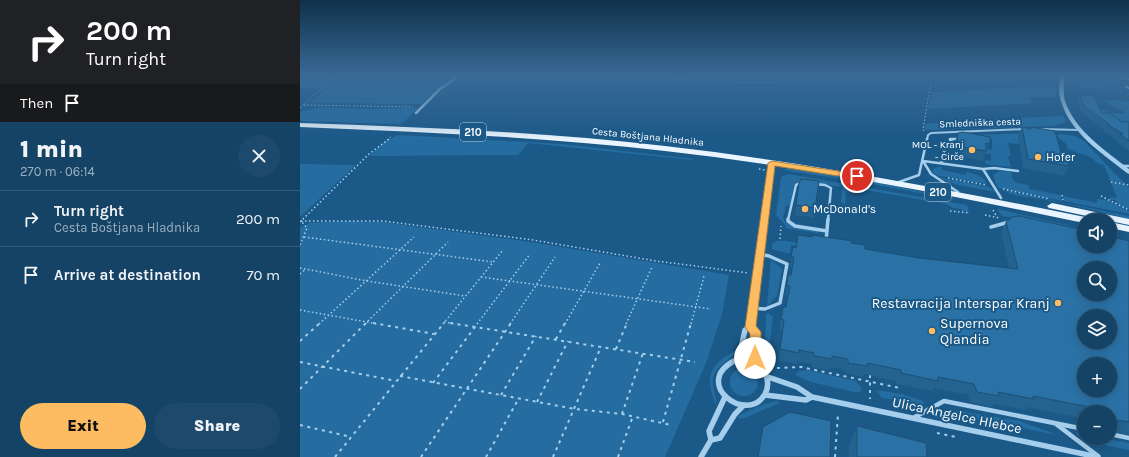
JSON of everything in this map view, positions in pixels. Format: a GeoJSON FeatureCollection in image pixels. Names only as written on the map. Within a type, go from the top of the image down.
{"type":"FeatureCollection","features":[{"type":"Feature","properties":{"kind":"main road","name":"Cesta Boštjana Hladnika"},"geometry":{"type":"LineString","coordinates":[[300,125],[435,130],[646,146],[772,163],[886,181],[991,204]]}},
{"type":"Feature","properties":{"kind":"main road","name":"210"},"geometry":{"type":"LineString","coordinates":[[886,181],[1001,198],[1077,211],[1129,222]]}},
{"type":"Feature","properties":{"kind":"main road","name":"210"},"geometry":{"type":"LineString","coordinates":[[991,204],[1077,219]]}},
{"type":"Feature","properties":{"kind":"main road"},"geometry":{"type":"LineString","coordinates":[[1117,227],[1129,230]]}},
{"type":"Feature","properties":{"kind":"street"},"geometry":{"type":"LineString","coordinates":[[416,112],[431,97]]}},
{"type":"Feature","properties":{"kind":"street"},"geometry":{"type":"LineString","coordinates":[[1062,97],[1065,107],[1080,130],[1129,172]]}},
{"type":"Feature","properties":{"kind":"street"},"geometry":{"type":"LineString","coordinates":[[736,360],[740,353],[745,330],[750,327],[772,163]]}},
{"type":"Feature","properties":{"kind":"street"},"geometry":{"type":"LineString","coordinates":[[750,327],[755,332],[755,358],[768,377],[782,384],[806,390],[812,396],[806,400],[764,396]]}},
{"type":"Feature","properties":{"kind":"street"},"geometry":{"type":"LineString","coordinates":[[760,366],[748,360],[736,360],[728,363],[719,375],[718,382],[720,390],[725,397],[732,402],[744,404],[755,403],[764,396],[769,387],[768,377]]}},
{"type":"Feature","properties":{"kind":"street","name":"Ulica Angelce Hlebce"},"geometry":{"type":"LineString","coordinates":[[812,396],[1099,457]]}},
{"type":"Feature","properties":{"kind":"street"},"geometry":{"type":"LineString","coordinates":[[701,457],[711,440],[709,431],[725,397]]}},
{"type":"Feature","properties":{"kind":"street"},"geometry":{"type":"LineString","coordinates":[[711,440],[720,438],[735,414],[744,404]]}},
{"type":"Feature","properties":{"kind":"lane","name":"Smledniška cesta"},"geometry":{"type":"LineString","coordinates":[[928,135],[936,132],[1028,129]]}},
{"type":"Feature","properties":{"kind":"lane","name":"Smledniška cesta"},"geometry":{"type":"LineString","coordinates":[[1036,129],[1080,130]]}},
{"type":"Feature","properties":{"kind":"lane"},"geometry":{"type":"LineString","coordinates":[[951,148],[950,139],[963,138],[956,131]]}},
{"type":"Feature","properties":{"kind":"lane"},"geometry":{"type":"LineString","coordinates":[[899,182],[910,179],[919,174],[928,135]]}},
{"type":"Feature","properties":{"kind":"lane"},"geometry":{"type":"LineString","coordinates":[[940,163],[951,156]]}},
{"type":"Feature","properties":{"kind":"lane"},"geometry":{"type":"LineString","coordinates":[[923,161],[983,169],[994,168],[1018,171]]}},
{"type":"Feature","properties":{"kind":"lane"},"geometry":{"type":"LineString","coordinates":[[923,161],[931,174],[958,192]]}},
{"type":"Feature","properties":{"kind":"lane"},"geometry":{"type":"LineString","coordinates":[[1122,166],[1129,166]]}},
{"type":"Feature","properties":{"kind":"lane"},"geometry":{"type":"LineString","coordinates":[[983,169],[1001,198]]}},
{"type":"Feature","properties":{"kind":"lane"},"geometry":{"type":"LineString","coordinates":[[803,182],[796,185],[788,221],[795,226],[827,231]]}},
{"type":"Feature","properties":{"kind":"lane"},"geometry":{"type":"LineString","coordinates":[[810,183],[825,185],[831,188],[826,241]]}},
{"type":"Feature","properties":{"kind":"lane"},"geometry":{"type":"LineString","coordinates":[[991,228],[1011,222]]}},
{"type":"Feature","properties":{"kind":"lane"},"geometry":{"type":"LineString","coordinates":[[753,308],[765,309],[780,303],[786,264],[769,256],[760,254]]}},
{"type":"Feature","properties":{"kind":"lane"},"geometry":{"type":"LineString","coordinates":[[914,418],[944,401],[1077,428]]}},
{"type":"Feature","properties":{"kind":"lane"},"geometry":{"type":"LineString","coordinates":[[1054,423],[1099,457]]}},
{"type":"Feature","properties":{"kind":"lane"},"geometry":{"type":"LineString","coordinates":[[1117,435],[1129,438]]}},
{"type":"Feature","properties":{"kind":"path"},"geometry":{"type":"LineString","coordinates":[[300,108],[312,97]]}},
{"type":"Feature","properties":{"kind":"path"},"geometry":{"type":"LineString","coordinates":[[928,97],[923,129],[928,135]]}},
{"type":"Feature","properties":{"kind":"path"},"geometry":{"type":"LineString","coordinates":[[304,105],[421,107]]}},
{"type":"Feature","properties":{"kind":"path"},"geometry":{"type":"LineString","coordinates":[[300,222],[369,154],[395,134]]}},
{"type":"Feature","properties":{"kind":"path"},"geometry":{"type":"LineString","coordinates":[[931,174],[1056,200]]}},
{"type":"Feature","properties":{"kind":"path"},"geometry":{"type":"LineString","coordinates":[[1111,182],[1129,185]]}},
{"type":"Feature","properties":{"kind":"path"},"geometry":{"type":"LineString","coordinates":[[1062,195],[1063,202]]}},
{"type":"Feature","properties":{"kind":"path"},"geometry":{"type":"LineString","coordinates":[[1101,196],[1129,210]]}},
{"type":"Feature","properties":{"kind":"path"},"geometry":{"type":"LineString","coordinates":[[991,204],[997,217]]}},
{"type":"Feature","properties":{"kind":"path"},"geometry":{"type":"LineString","coordinates":[[950,210],[970,214]]}},
{"type":"Feature","properties":{"kind":"path"},"geometry":{"type":"LineString","coordinates":[[300,222],[348,220],[383,221],[533,240],[656,261],[750,273]]}},
{"type":"Feature","properties":{"kind":"path"},"geometry":{"type":"LineString","coordinates":[[300,222],[307,228],[300,245]]}},
{"type":"Feature","properties":{"kind":"path"},"geometry":{"type":"LineString","coordinates":[[780,240],[781,226]]}},
{"type":"Feature","properties":{"kind":"path"},"geometry":{"type":"LineString","coordinates":[[300,341],[366,282],[414,236]]}},
{"type":"Feature","properties":{"kind":"path"},"geometry":{"type":"LineString","coordinates":[[304,237],[494,262]]}},
{"type":"Feature","properties":{"kind":"path"},"geometry":{"type":"LineString","coordinates":[[300,389],[448,242]]}},
{"type":"Feature","properties":{"kind":"path"},"geometry":{"type":"LineString","coordinates":[[335,457],[503,250]]}},
{"type":"Feature","properties":{"kind":"path"},"geometry":{"type":"LineString","coordinates":[[433,383],[530,254]]}},
{"type":"Feature","properties":{"kind":"path"},"geometry":{"type":"LineString","coordinates":[[421,457],[556,257]]}},
{"type":"Feature","properties":{"kind":"path"},"geometry":{"type":"LineString","coordinates":[[556,339],[600,263]]}},
{"type":"Feature","properties":{"kind":"path"},"geometry":{"type":"LineString","coordinates":[[616,349],[637,298],[652,267]]}},
{"type":"Feature","properties":{"kind":"path"},"geometry":{"type":"LineString","coordinates":[[300,268],[366,282],[403,286],[465,296]]}},
{"type":"Feature","properties":{"kind":"path"},"geometry":{"type":"LineString","coordinates":[[300,274],[306,269]]}},
{"type":"Feature","properties":{"kind":"path"},"geometry":{"type":"LineString","coordinates":[[663,422],[704,276]]}},
{"type":"Feature","properties":{"kind":"path"},"geometry":{"type":"LineString","coordinates":[[481,277],[585,290],[711,309]]}},
{"type":"Feature","properties":{"kind":"path"},"geometry":{"type":"LineString","coordinates":[[300,310],[434,334]]}},
{"type":"Feature","properties":{"kind":"path"},"geometry":{"type":"LineString","coordinates":[[444,322],[695,362]]}},
{"type":"Feature","properties":{"kind":"path"},"geometry":{"type":"LineString","coordinates":[[502,395],[536,336]]}},
{"type":"Feature","properties":{"kind":"path"},"geometry":{"type":"LineString","coordinates":[[537,402],[568,341]]}},
{"type":"Feature","properties":{"kind":"path"},"geometry":{"type":"LineString","coordinates":[[553,457],[601,347]]}},
{"type":"Feature","properties":{"kind":"path"},"geometry":{"type":"LineString","coordinates":[[622,414],[643,353]]}},
{"type":"Feature","properties":{"kind":"path"},"geometry":{"type":"LineString","coordinates":[[300,362],[397,381]]}},
{"type":"Feature","properties":{"kind":"path"},"geometry":{"type":"LineString","coordinates":[[777,368],[801,367],[900,388]]}},
{"type":"Feature","properties":{"kind":"path"},"geometry":{"type":"LineString","coordinates":[[870,375],[870,399]]}},
{"type":"Feature","properties":{"kind":"path"},"geometry":{"type":"LineString","coordinates":[[400,376],[575,409],[622,414],[671,424]]}},
{"type":"Feature","properties":{"kind":"path"},"geometry":{"type":"LineString","coordinates":[[486,457],[520,398]]}},
{"type":"Feature","properties":{"kind":"path"},"geometry":{"type":"LineString","coordinates":[[835,457],[838,414]]}},
{"type":"Feature","properties":{"kind":"path"},"geometry":{"type":"LineString","coordinates":[[618,457],[633,416]]}},
{"type":"Feature","properties":{"kind":"path"},"geometry":{"type":"LineString","coordinates":[[300,425],[351,437]]}},
{"type":"Feature","properties":{"kind":"path"},"geometry":{"type":"LineString","coordinates":[[937,433],[956,437]]}},
{"type":"Feature","properties":{"kind":"shaded area"},"geometry":{"type":"Polygon","coordinates":[[[316,97],[429,97],[421,104],[310,103],[316,97]]]}},
{"type":"Feature","properties":{"kind":"shaded area"},"geometry":{"type":"Polygon","coordinates":[[[931,97],[1028,97],[1032,103],[928,109],[931,97]]]}},
{"type":"Feature","properties":{"kind":"shaded area"},"geometry":{"type":"Polygon","coordinates":[[[1103,100],[1129,101],[1129,126],[1089,112],[1097,108],[1111,113],[1125,113],[1103,100]]]}},
{"type":"Feature","properties":{"kind":"shaded area"},"geometry":{"type":"Polygon","coordinates":[[[319,107],[367,109],[418,108],[400,124],[300,121],[300,112],[319,107]]]}},
{"type":"Feature","properties":{"kind":"shaded area"},"geometry":{"type":"Polygon","coordinates":[[[1064,116],[1066,122],[1054,126],[925,130],[925,124],[1064,116]]]}},
{"type":"Feature","properties":{"kind":"shaded area"},"geometry":{"type":"Polygon","coordinates":[[[1040,133],[1018,136],[1019,144],[1008,143],[1011,156],[1008,156],[1011,167],[985,163],[985,160],[991,161],[991,154],[986,154],[986,149],[992,150],[992,139],[968,135],[1040,133]]]}},
{"type":"Feature","properties":{"kind":"shaded area"},"geometry":{"type":"Polygon","coordinates":[[[1062,134],[1075,136],[1083,140],[1125,184],[1110,181],[1104,165],[1101,165],[1090,157],[1067,148],[1067,145],[1056,135],[1062,134]]]}},
{"type":"Feature","properties":{"kind":"shaded area"},"geometry":{"type":"Polygon","coordinates":[[[398,135],[562,144],[694,159],[528,143],[518,155],[369,156],[384,142],[398,135]]]}},
{"type":"Feature","properties":{"kind":"shaded area"},"geometry":{"type":"Polygon","coordinates":[[[300,164],[356,165],[300,217],[300,164]]]}},
{"type":"Feature","properties":{"kind":"shaded area"},"geometry":{"type":"Polygon","coordinates":[[[937,167],[942,167],[942,170],[966,175],[966,172],[976,174],[987,184],[935,175],[932,170],[937,167]]]}},
{"type":"Feature","properties":{"kind":"shaded area"},"geometry":{"type":"Polygon","coordinates":[[[788,169],[867,180],[960,200],[782,170],[788,169]]]}},
{"type":"Feature","properties":{"kind":"shaded area"},"geometry":{"type":"Polygon","coordinates":[[[999,171],[1011,172],[1012,179],[1017,183],[1028,185],[1029,189],[1061,195],[1062,201],[999,188],[993,175],[999,171]]]}},
{"type":"Feature","properties":{"kind":"shaded area"},"geometry":{"type":"Polygon","coordinates":[[[788,174],[967,205],[969,212],[953,208],[947,204],[859,189],[853,190],[852,193],[846,192],[845,204],[841,203],[842,187],[798,181],[794,185],[790,205],[786,206],[783,218],[785,222],[795,228],[820,231],[818,233],[785,228],[786,226],[776,215],[781,177],[788,174]]]}},
{"type":"Feature","properties":{"kind":"shaded area"},"geometry":{"type":"Polygon","coordinates":[[[936,177],[989,187],[995,192],[958,185],[936,177]]]}},
{"type":"Feature","properties":{"kind":"shaded area"},"geometry":{"type":"Polygon","coordinates":[[[1111,182],[1127,185],[1129,188],[1129,209],[1114,202],[1117,202],[1116,200],[1110,200],[1110,197],[1117,198],[1111,182]]]}},
{"type":"Feature","properties":{"kind":"shaded area"},"geometry":{"type":"Polygon","coordinates":[[[1002,190],[1114,213],[1105,213],[1060,202],[1014,195],[1002,190]]]}},
{"type":"Feature","properties":{"kind":"shaded area"},"geometry":{"type":"Polygon","coordinates":[[[1063,196],[1097,203],[1097,199],[1108,200],[1129,211],[1129,214],[1064,201],[1063,196]]]}},
{"type":"Feature","properties":{"kind":"shaded area"},"geometry":{"type":"Polygon","coordinates":[[[997,209],[1077,227],[1077,231],[1028,220],[1002,216],[997,209]]]}},
{"type":"Feature","properties":{"kind":"shaded area"},"geometry":{"type":"Polygon","coordinates":[[[1117,214],[1129,216],[1129,219],[1117,216],[1117,214]]]}},
{"type":"Feature","properties":{"kind":"shaded area"},"geometry":{"type":"Polygon","coordinates":[[[347,221],[381,222],[531,242],[729,275],[722,314],[706,363],[665,457],[300,457],[300,228],[309,223],[347,221]]]}},
{"type":"Feature","properties":{"kind":"shaded area"},"geometry":{"type":"Polygon","coordinates":[[[777,241],[786,241],[849,251],[791,245],[790,254],[772,249],[772,244],[777,241]]]}},
{"type":"Feature","properties":{"kind":"shaded area"},"geometry":{"type":"Polygon","coordinates":[[[771,260],[782,269],[777,296],[767,306],[771,260]]]}},
{"type":"Feature","properties":{"kind":"shaded area"},"geometry":{"type":"Polygon","coordinates":[[[768,313],[773,317],[770,341],[767,345],[765,342],[766,314],[768,313]]]}},
{"type":"Feature","properties":{"kind":"shaded area"},"geometry":{"type":"Polygon","coordinates":[[[736,350],[736,353],[720,366],[714,374],[713,385],[716,405],[710,383],[712,371],[721,360],[736,350]]]}},
{"type":"Feature","properties":{"kind":"shaded area"},"geometry":{"type":"Polygon","coordinates":[[[744,368],[754,372],[758,382],[754,392],[744,396],[734,392],[730,382],[734,372],[744,368]]]}},
{"type":"Feature","properties":{"kind":"shaded area"},"geometry":{"type":"Polygon","coordinates":[[[807,370],[856,381],[862,389],[859,392],[854,392],[811,382],[795,375],[799,371],[807,370]]]}},
{"type":"Feature","properties":{"kind":"shaded area"},"geometry":{"type":"Polygon","coordinates":[[[876,390],[902,394],[923,401],[924,403],[919,407],[901,403],[898,400],[882,398],[876,390]]]}},
{"type":"Feature","properties":{"kind":"shaded area"},"geometry":{"type":"Polygon","coordinates":[[[779,401],[779,403],[775,405],[742,419],[737,417],[757,407],[779,401]]]}},
{"type":"Feature","properties":{"kind":"shaded area"},"geometry":{"type":"Polygon","coordinates":[[[960,411],[1020,421],[1057,435],[942,412],[960,411]]]}},
{"type":"Feature","properties":{"kind":"shaded area"},"geometry":{"type":"Polygon","coordinates":[[[1117,441],[1129,443],[1129,450],[1105,445],[1117,445],[1117,441]]]}},
{"type":"Feature","properties":{"kind":"building"},"geometry":{"type":"Polygon","coordinates":[[[1081,97],[1094,97],[1102,113],[1109,113],[1122,122],[1129,122],[1129,141],[1120,134],[1123,134],[1107,124],[1109,124],[1084,106],[1081,97]]]}},
{"type":"Feature","properties":{"kind":"building"},"geometry":{"type":"Polygon","coordinates":[[[1022,127],[1055,131],[1061,152],[1065,153],[1069,166],[1028,159],[1022,127]]]}},
{"type":"Feature","properties":{"kind":"building"},"geometry":{"type":"Polygon","coordinates":[[[963,132],[990,137],[990,144],[986,143],[986,151],[957,146],[958,133],[963,132]]]}},
{"type":"Feature","properties":{"kind":"building"},"geometry":{"type":"Polygon","coordinates":[[[801,179],[819,181],[815,208],[796,205],[799,182],[801,179]]]}},
{"type":"Feature","properties":{"kind":"building","name":"Supernova Qlandia"},"geometry":{"type":"Polygon","coordinates":[[[1019,216],[1077,228],[1077,253],[1117,253],[1117,238],[1129,241],[1129,422],[1117,420],[1117,405],[1079,405],[1033,396],[1034,399],[998,392],[999,396],[977,392],[974,384],[938,377],[938,381],[901,373],[901,370],[867,363],[867,366],[848,363],[848,359],[832,356],[832,359],[814,356],[814,353],[799,350],[799,353],[780,349],[784,320],[781,319],[783,307],[786,307],[790,286],[787,286],[788,275],[791,275],[794,257],[791,257],[793,247],[796,248],[798,235],[812,237],[812,235],[852,241],[851,243],[865,245],[865,249],[919,258],[1018,269],[1006,222],[1012,217],[1019,216]]]}},
{"type":"Feature","properties":{"kind":"building"},"geometry":{"type":"Polygon","coordinates":[[[790,412],[831,421],[830,457],[758,457],[763,427],[790,412]]]}},
{"type":"Feature","properties":{"kind":"building"},"geometry":{"type":"Polygon","coordinates":[[[857,426],[926,443],[927,457],[857,457],[857,426]]]}},
{"type":"Feature","properties":{"kind":"place","name":"MOL - Kranj - Čirče"},"geometry":{"type":"Point","coordinates":[972,150]}},
{"type":"Feature","properties":{"kind":"place","name":"Hofer"},"geometry":{"type":"Point","coordinates":[1038,157]}},
{"type":"Feature","properties":{"kind":"place","name":"McDonald's"},"geometry":{"type":"Point","coordinates":[805,209]}},
{"type":"Feature","properties":{"kind":"place","name":"Restavracija Interspar Kranj"},"geometry":{"type":"Point","coordinates":[1058,303]}},
{"type":"Feature","properties":{"kind":"place","name":"Supernova Qlandia"},"geometry":{"type":"Point","coordinates":[932,331]}},
{"type":"Feature","properties":{"kind":"route"},"geometry":{"type":"LineString","coordinates":[[755,358],[755,332],[750,327],[772,163],[857,176]]}}]}
